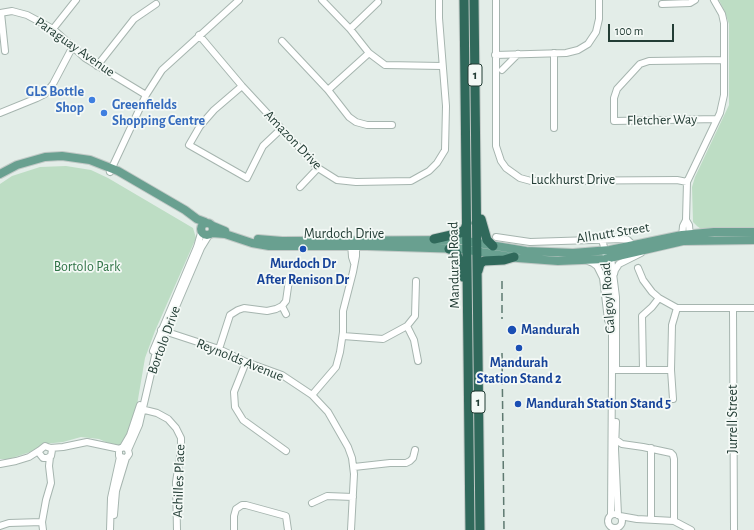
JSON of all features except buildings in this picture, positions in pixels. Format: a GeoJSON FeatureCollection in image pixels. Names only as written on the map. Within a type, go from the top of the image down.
{"type":"FeatureCollection","features":[{"type":"Feature","properties":{"kind":"highway","name":"Mandurah Road"},"geometry":{"type":"LineString","coordinates":[[464,0],[470,530]]}},
{"type":"Feature","properties":{"kind":"highway","name":"Mandurah Road"},"geometry":{"type":"LineString","coordinates":[[474,0],[480,530]]}},
{"type":"Feature","properties":{"kind":"highway"},"geometry":{"type":"LineString","coordinates":[[476,182],[484,232],[487,240],[495,242]]}},
{"type":"Feature","properties":{"kind":"highway"},"geometry":{"type":"LineString","coordinates":[[434,239],[460,233],[465,229],[467,223]]}},
{"type":"Feature","properties":{"kind":"highway"},"geometry":{"type":"LineString","coordinates":[[450,248],[456,252],[458,256],[462,269],[463,286],[468,306]]}},
{"type":"Feature","properties":{"kind":"highway"},"geometry":{"type":"LineString","coordinates":[[477,274],[479,266],[484,261],[504,260],[514,257]]}},
{"type":"Feature","properties":{"kind":"main road","name":"Murdoch Drive"},"geometry":{"type":"LineString","coordinates":[[0,174],[17,165],[55,157],[90,160],[111,170],[207,230],[262,240],[450,248],[467,245]]}},
{"type":"Feature","properties":{"kind":"main road","name":"Murdoch Drive"},"geometry":{"type":"LineString","coordinates":[[0,179],[20,169],[48,161],[68,161],[89,164],[111,170]]}},
{"type":"Feature","properties":{"kind":"main road","name":"Allnutt Street"},"geometry":{"type":"LineString","coordinates":[[477,247],[495,242],[534,252],[607,256],[637,244],[754,232]]}},
{"type":"Feature","properties":{"kind":"main road","name":"Allnutt Street"},"geometry":{"type":"LineString","coordinates":[[477,247],[514,257],[558,261],[585,261],[649,248],[686,238],[754,240]]}},
{"type":"Feature","properties":{"kind":"main road","name":"Murdoch Drive"},"geometry":{"type":"LineString","coordinates":[[354,243],[434,239],[477,247]]}},
{"type":"Feature","properties":{"kind":"street"},"geometry":{"type":"LineString","coordinates":[[53,29],[76,0]]}},
{"type":"Feature","properties":{"kind":"street"},"geometry":{"type":"LineString","coordinates":[[111,170],[146,94],[162,70],[239,0]]}},
{"type":"Feature","properties":{"kind":"street"},"geometry":{"type":"LineString","coordinates":[[322,0],[350,29],[369,53],[385,65],[442,66]]}},
{"type":"Feature","properties":{"kind":"street","name":"Amazon Drive"},"geometry":{"type":"LineString","coordinates":[[199,35],[242,86],[318,168],[337,180],[356,182],[411,182],[429,171],[446,150],[446,106],[442,66],[439,0]]}},
{"type":"Feature","properties":{"kind":"street","name":"Luckhurst Drive"},"geometry":{"type":"LineString","coordinates":[[496,0],[495,55],[497,152],[503,164],[515,175],[531,181],[677,180],[687,182]]}},
{"type":"Feature","properties":{"kind":"street"},"geometry":{"type":"LineString","coordinates":[[495,55],[572,52],[578,50],[592,40],[598,26],[599,0]]}},
{"type":"Feature","properties":{"kind":"street"},"geometry":{"type":"LineString","coordinates":[[662,4],[690,3],[695,0]]}},
{"type":"Feature","properties":{"kind":"street"},"geometry":{"type":"LineString","coordinates":[[686,238],[687,182],[717,119],[724,95],[724,23],[722,14],[714,0]]}},
{"type":"Feature","properties":{"kind":"street"},"geometry":{"type":"LineString","coordinates":[[350,29],[378,2]]}},
{"type":"Feature","properties":{"kind":"street"},"geometry":{"type":"LineString","coordinates":[[97,66],[134,19],[156,4]]}},
{"type":"Feature","properties":{"kind":"street","name":"Paraguay Avenue"},"geometry":{"type":"LineString","coordinates":[[0,13],[12,11],[27,15],[53,29],[72,48],[97,66],[146,94]]}},
{"type":"Feature","properties":{"kind":"street"},"geometry":{"type":"LineString","coordinates":[[0,13],[5,50]]}},
{"type":"Feature","properties":{"kind":"street"},"geometry":{"type":"LineString","coordinates":[[282,41],[328,90],[349,117],[356,122],[367,125],[392,125]]}},
{"type":"Feature","properties":{"kind":"street"},"geometry":{"type":"LineString","coordinates":[[0,113],[45,94],[53,84],[72,48]]}},
{"type":"Feature","properties":{"kind":"street"},"geometry":{"type":"LineString","coordinates":[[328,90],[369,53]]}},
{"type":"Feature","properties":{"kind":"street"},"geometry":{"type":"LineString","coordinates":[[554,53],[554,128]]}},
{"type":"Feature","properties":{"kind":"street"},"geometry":{"type":"LineString","coordinates":[[502,70],[518,54]]}},
{"type":"Feature","properties":{"kind":"street","name":"Fletcher Way"},"geometry":{"type":"LineString","coordinates":[[717,119],[614,121],[614,98],[617,89],[640,64],[649,61],[724,60]]}},
{"type":"Feature","properties":{"kind":"street"},"geometry":{"type":"LineString","coordinates":[[242,86],[214,110],[200,126],[189,145],[247,178],[263,146],[281,129]]}},
{"type":"Feature","properties":{"kind":"street"},"geometry":{"type":"LineString","coordinates":[[300,187],[318,168]]}},
{"type":"Feature","properties":{"kind":"street","name":"Bortolo Drive"},"geometry":{"type":"LineString","coordinates":[[110,530],[111,498],[123,452],[141,409],[152,364],[163,331],[201,248],[207,230]]}},
{"type":"Feature","properties":{"kind":"street"},"geometry":{"type":"LineString","coordinates":[[495,242],[626,239],[632,244],[637,244]]}},
{"type":"Feature","properties":{"kind":"street"},"geometry":{"type":"LineString","coordinates":[[602,240],[607,256]]}},
{"type":"Feature","properties":{"kind":"street"},"geometry":{"type":"LineString","coordinates":[[312,395],[336,367],[343,336],[343,311],[356,256],[354,243]]}},
{"type":"Feature","properties":{"kind":"street"},"geometry":{"type":"LineString","coordinates":[[613,277],[619,264],[649,248]]}},
{"type":"Feature","properties":{"kind":"street","name":"Galgoyl Road"},"geometry":{"type":"LineString","coordinates":[[607,256],[616,288],[617,306],[615,449],[619,515]]}},
{"type":"Feature","properties":{"kind":"street","name":"Galgoyl Road"},"geometry":{"type":"LineString","coordinates":[[607,256],[611,301],[612,356],[611,515]]}},
{"type":"Feature","properties":{"kind":"street"},"geometry":{"type":"LineString","coordinates":[[585,261],[595,264],[603,278],[608,319],[608,339],[612,356]]}},
{"type":"Feature","properties":{"kind":"street"},"geometry":{"type":"LineString","coordinates":[[638,268],[647,287],[658,298],[677,308],[754,308]]}},
{"type":"Feature","properties":{"kind":"street"},"geometry":{"type":"LineString","coordinates":[[219,350],[230,315],[244,308],[267,311],[282,306],[286,301],[289,280]]}},
{"type":"Feature","properties":{"kind":"street"},"geometry":{"type":"LineString","coordinates":[[343,336],[383,339],[407,326],[415,316],[416,281]]}},
{"type":"Feature","properties":{"kind":"street"},"geometry":{"type":"LineString","coordinates":[[642,370],[642,316],[658,298]]}},
{"type":"Feature","properties":{"kind":"street"},"geometry":{"type":"LineString","coordinates":[[282,306],[286,314]]}},
{"type":"Feature","properties":{"kind":"street"},"geometry":{"type":"LineString","coordinates":[[673,399],[671,370],[672,325],[677,308]]}},
{"type":"Feature","properties":{"kind":"street","name":"Jurrell Street"},"geometry":{"type":"LineString","coordinates":[[733,309],[734,530]]}},
{"type":"Feature","properties":{"kind":"street"},"geometry":{"type":"LineString","coordinates":[[407,326],[414,340],[418,361]]}},
{"type":"Feature","properties":{"kind":"street","name":"Reynolds Avenue"},"geometry":{"type":"LineString","coordinates":[[163,331],[219,350],[282,375],[312,395],[328,412],[351,453],[354,467],[351,530]]}},
{"type":"Feature","properties":{"kind":"street"},"geometry":{"type":"LineString","coordinates":[[246,362],[234,392],[235,407],[243,420],[286,451]]}},
{"type":"Feature","properties":{"kind":"street"},"geometry":{"type":"LineString","coordinates":[[616,370],[671,370]]}},
{"type":"Feature","properties":{"kind":"street","name":"Achilles Place"},"geometry":{"type":"LineString","coordinates":[[141,409],[157,413],[168,419],[176,428],[181,438],[181,451],[176,482],[177,530]]}},
{"type":"Feature","properties":{"kind":"street"},"geometry":{"type":"LineString","coordinates":[[615,439],[622,444],[651,448],[671,453],[673,455],[674,521]]}},
{"type":"Feature","properties":{"kind":"street"},"geometry":{"type":"LineString","coordinates":[[29,457],[47,458],[51,453],[62,447],[87,442],[123,452]]}},
{"type":"Feature","properties":{"kind":"street"},"geometry":{"type":"LineString","coordinates":[[615,449],[622,444]]}},
{"type":"Feature","properties":{"kind":"street"},"geometry":{"type":"LineString","coordinates":[[0,464],[16,462],[29,457],[45,446],[51,453],[49,466],[51,483],[42,522],[43,530]]}},
{"type":"Feature","properties":{"kind":"street"},"geometry":{"type":"LineString","coordinates":[[651,448],[651,519]]}},
{"type":"Feature","properties":{"kind":"street"},"geometry":{"type":"LineString","coordinates":[[40,450],[42,457],[49,466]]}},
{"type":"Feature","properties":{"kind":"street"},"geometry":{"type":"LineString","coordinates":[[354,467],[390,463],[406,463],[410,461],[415,450]]}},
{"type":"Feature","properties":{"kind":"street","name":"Bortolo Drive"},"geometry":{"type":"LineString","coordinates":[[114,530],[116,491],[123,452]]}},
{"type":"Feature","properties":{"kind":"street"},"geometry":{"type":"LineString","coordinates":[[312,503],[327,496],[353,497]]}},
{"type":"Feature","properties":{"kind":"street"},"geometry":{"type":"LineString","coordinates":[[234,530],[234,516],[236,509],[242,505],[286,516],[288,530]]}},
{"type":"Feature","properties":{"kind":"street"},"geometry":{"type":"LineString","coordinates":[[637,519],[623,523],[617,529],[610,529],[608,520],[611,515],[619,515],[637,519],[674,521],[691,530]]}},
{"type":"Feature","properties":{"kind":"street"},"geometry":{"type":"LineString","coordinates":[[619,515],[623,520],[623,523]]}},
{"type":"Feature","properties":{"kind":"street"},"geometry":{"type":"LineString","coordinates":[[0,526],[9,523],[42,522]]}},
{"type":"Feature","properties":{"kind":"green space"},"geometry":{"type":"Polygon","coordinates":[[[719,0],[754,0],[754,227],[701,229],[693,222],[692,187],[695,177],[729,105],[729,24],[719,0]]]}},
{"type":"Feature","properties":{"kind":"green space","name":"Bortolo Park"},"geometry":{"type":"Polygon","coordinates":[[[66,166],[91,170],[108,178],[193,228],[196,238],[155,331],[145,358],[136,411],[122,449],[99,439],[81,437],[63,442],[44,444],[30,452],[9,459],[0,459],[0,184],[12,176],[40,167],[66,166]]]}},
{"type":"Feature","properties":{"kind":"railway"},"geometry":{"type":"LineString","coordinates":[[502,281],[502,319]]}},
{"type":"Feature","properties":{"kind":"railway"},"geometry":{"type":"LineString","coordinates":[[502,353],[504,530]]}},
{"type":"Feature","properties":{"kind":"place","name":"GLS Bottle Shop"},"geometry":{"type":"Point","coordinates":[92,100]}},
{"type":"Feature","properties":{"kind":"place","name":"Greenfields Shopping Centre"},"geometry":{"type":"Point","coordinates":[104,113]}},
{"type":"Feature","properties":{"kind":"place","name":"Murdoch Dr After Renison Dr"},"geometry":{"type":"Point","coordinates":[303,249]}},
{"type":"Feature","properties":{"kind":"place","name":"Mandurah"},"geometry":{"type":"Point","coordinates":[512,330]}},
{"type":"Feature","properties":{"kind":"place","name":"Mandurah Station Stand 2"},"geometry":{"type":"Point","coordinates":[519,348]}},
{"type":"Feature","properties":{"kind":"place","name":"Mandurah Station Stand 5"},"geometry":{"type":"Point","coordinates":[518,404]}}]}
